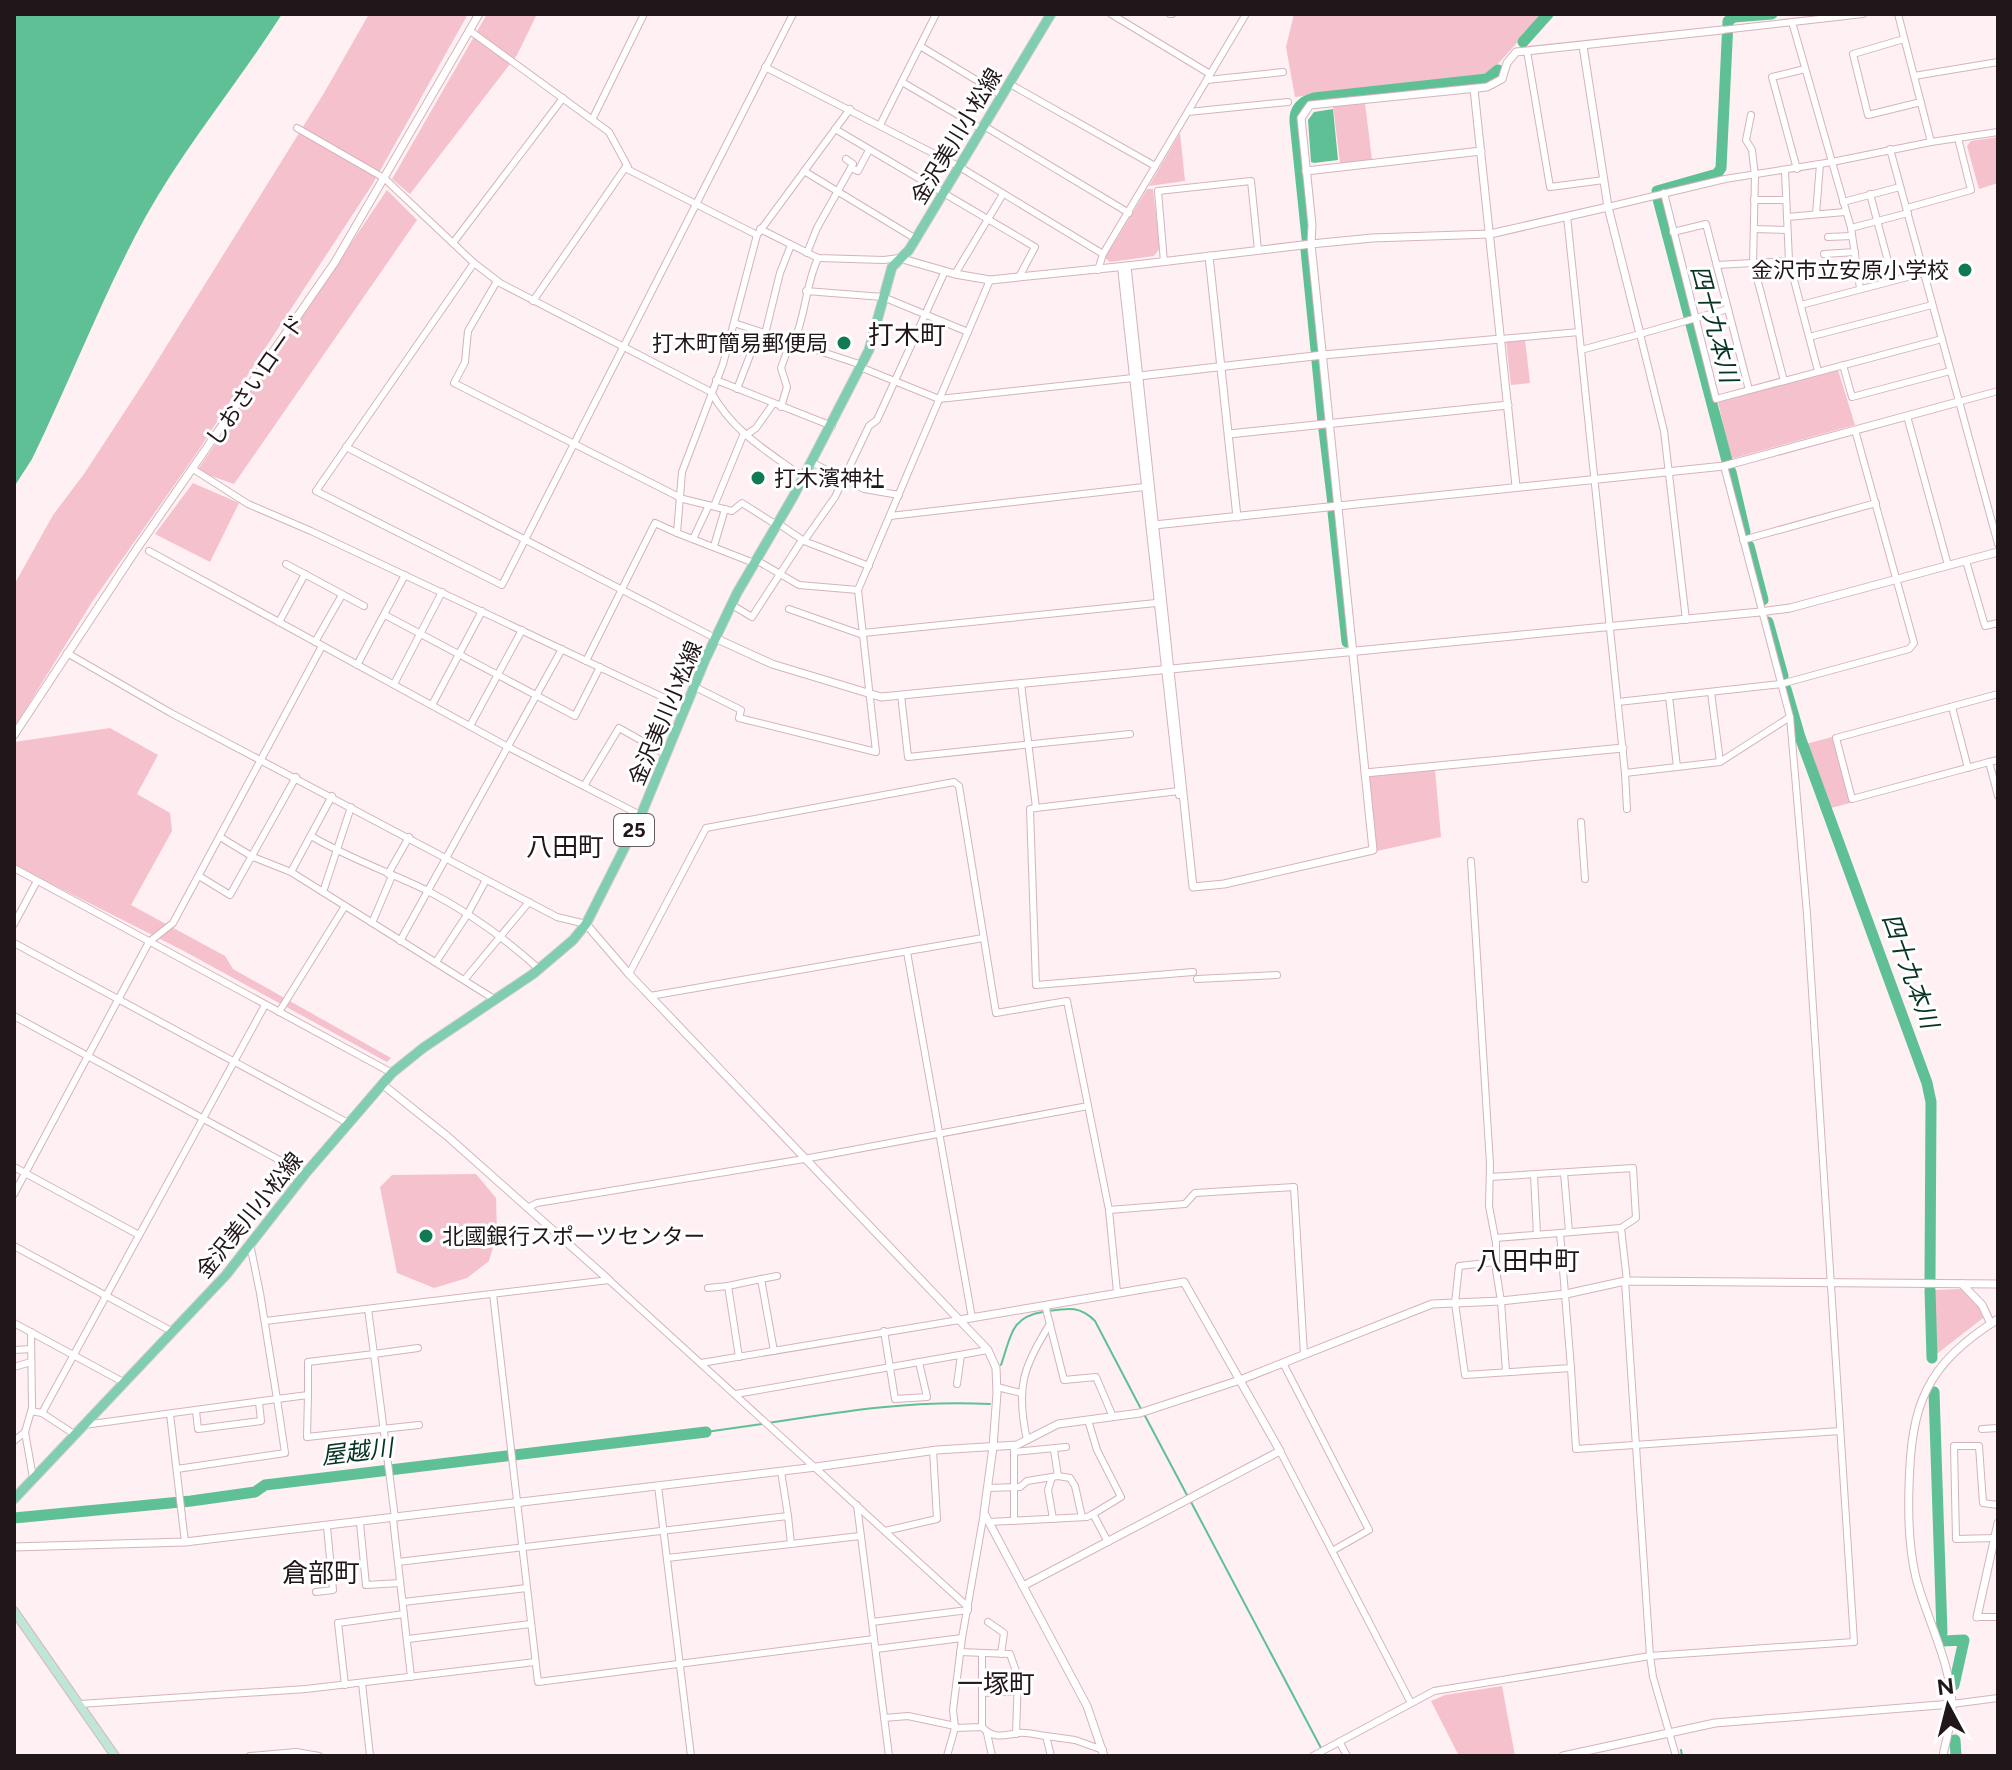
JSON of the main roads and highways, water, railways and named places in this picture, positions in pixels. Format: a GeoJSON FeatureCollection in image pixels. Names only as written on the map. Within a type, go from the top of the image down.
{"type":"FeatureCollection","features":[{"type":"Feature","properties":{"kind":"main road","name":"金沢美川小松線"},"geometry":{"type":"LineString","coordinates":[[14,1499],[226,1275],[305,1174],[392,1073],[539,969],[573,940],[586,924],[667,755],[715,638],[832,426],[876,334],[892,267],[916,239],[1046,15]]}},
{"type":"Feature","properties":{"kind":"main road"},"geometry":{"type":"LineString","coordinates":[[14,1611],[115,1756]]}},
{"type":"Feature","properties":{"kind":"waterway"},"geometry":{"type":"LineString","coordinates":[[1523,42],[1548,14]]}},
{"type":"Feature","properties":{"kind":"waterway","name":"四十九本川"},"geometry":{"type":"LineString","coordinates":[[1657,191],[1717,174],[1721,168],[1728,21],[1734,17],[1772,14]]}},
{"type":"Feature","properties":{"kind":"waterway"},"geometry":{"type":"LineString","coordinates":[[1307,238],[1295,122],[1297,109],[1302,103],[1314,98],[1487,79],[1498,70]]}},
{"type":"Feature","properties":{"kind":"waterway","name":"四十九本川"},"geometry":{"type":"LineString","coordinates":[[1658,199],[1727,461]]}},
{"type":"Feature","properties":{"kind":"waterway"},"geometry":{"type":"LineString","coordinates":[[1306,250],[1316,350]]}},
{"type":"Feature","properties":{"kind":"waterway"},"geometry":{"type":"LineString","coordinates":[[1317,361],[1323,422]]}},
{"type":"Feature","properties":{"kind":"waterway"},"geometry":{"type":"LineString","coordinates":[[1324,430],[1333,504]]}},
{"type":"Feature","properties":{"kind":"waterway","name":"四十九本川"},"geometry":{"type":"LineString","coordinates":[[1731,472],[1745,532]]}},
{"type":"Feature","properties":{"kind":"waterway"},"geometry":{"type":"LineString","coordinates":[[1333,512],[1347,642]]}},
{"type":"Feature","properties":{"kind":"waterway","name":"四十九本川"},"geometry":{"type":"LineString","coordinates":[[1749,546],[1763,600]]}},
{"type":"Feature","properties":{"kind":"waterway","name":"四十九本川"},"geometry":{"type":"LineString","coordinates":[[1768,622],[1783,676]]}},
{"type":"Feature","properties":{"kind":"waterway","name":"四十九本川"},"geometry":{"type":"LineString","coordinates":[[1786,689],[1800,737],[1927,1083],[1931,1102],[1930,1279]]}},
{"type":"Feature","properties":{"kind":"waterway","name":"四十九本川"},"geometry":{"type":"LineString","coordinates":[[1930,1290],[1932,1358]]}},
{"type":"Feature","properties":{"kind":"waterway"},"geometry":{"type":"LineString","coordinates":[[1049,1311],[1074,1309],[1095,1321],[1141,1409]]}},
{"type":"Feature","properties":{"kind":"waterway"},"geometry":{"type":"LineString","coordinates":[[1001,1365],[1013,1330],[1024,1318],[1043,1312]]}},
{"type":"Feature","properties":{"kind":"waterway","name":"四十九本川"},"geometry":{"type":"LineString","coordinates":[[1934,1392],[1942,1633]]}},
{"type":"Feature","properties":{"kind":"waterway"},"geometry":{"type":"LineString","coordinates":[[768,1423],[906,1405],[990,1404]]}},
{"type":"Feature","properties":{"kind":"waterway"},"geometry":{"type":"LineString","coordinates":[[1144,1414],[1188,1497]]}},
{"type":"Feature","properties":{"kind":"waterway"},"geometry":{"type":"LineString","coordinates":[[706,1432],[762,1424]]}},
{"type":"Feature","properties":{"kind":"waterway","name":"屋越川"},"geometry":{"type":"LineString","coordinates":[[14,1518],[191,1501],[255,1492],[265,1485],[706,1432]]}},
{"type":"Feature","properties":{"kind":"waterway"},"geometry":{"type":"LineString","coordinates":[[1191,1502],[1321,1748]]}},
{"type":"Feature","properties":{"kind":"waterway","name":"四十九本川"},"geometry":{"type":"LineString","coordinates":[[1943,1641],[1964,1640],[1954,1685]]}},
{"type":"Feature","properties":{"kind":"waterway","name":"四十九本川"},"geometry":{"type":"LineString","coordinates":[[1955,1740],[1956,1756]]}},
{"type":"Feature","properties":{"kind":"waterway"},"geometry":{"type":"LineString","coordinates":[[1681,1750],[1682,1756]]}},
{"type":"Feature","properties":{"kind":"place","name":"金沢市立安原小学校"},"geometry":{"type":"Point","coordinates":[1965,270]}},
{"type":"Feature","properties":{"kind":"place","name":"打木町簡易郵便局"},"geometry":{"type":"Point","coordinates":[844,343]}},
{"type":"Feature","properties":{"kind":"place","name":"打木濱神社"},"geometry":{"type":"Point","coordinates":[758,478]}},
{"type":"Feature","properties":{"kind":"place","name":"北國銀行スポーツセンター"},"geometry":{"type":"Point","coordinates":[426,1236]}},
{"type":"Feature","properties":{"kind":"district","name":"打木町"},"geometry":{"type":"Point","coordinates":[907,335]}},
{"type":"Feature","properties":{"kind":"district","name":"八田町"},"geometry":{"type":"Point","coordinates":[565,847]}},
{"type":"Feature","properties":{"kind":"district","name":"八田中町"},"geometry":{"type":"Point","coordinates":[1528,1261]}},
{"type":"Feature","properties":{"kind":"district","name":"倉部町"},"geometry":{"type":"Point","coordinates":[321,1573]}},
{"type":"Feature","properties":{"kind":"district","name":"一塚町"},"geometry":{"type":"Point","coordinates":[996,1684]}}]}
